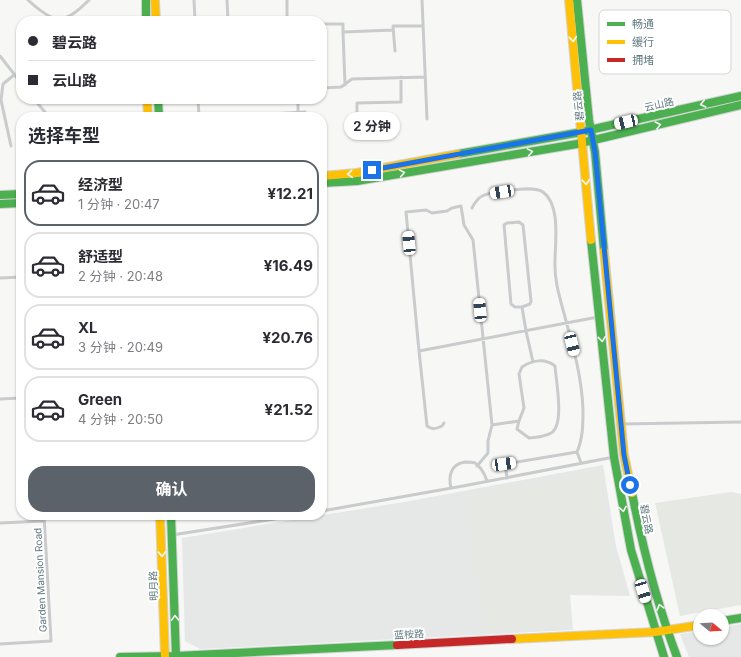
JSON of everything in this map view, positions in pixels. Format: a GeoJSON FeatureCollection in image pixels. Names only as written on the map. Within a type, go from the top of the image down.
{"type":"FeatureCollection","features":[{"type":"Feature","properties":{"kind":"street"},"geometry":{"type":"LineString","coordinates":[[146,0],[146,16]]}},
{"type":"Feature","properties":{"kind":"street"},"geometry":{"type":"LineString","coordinates":[[155,0],[156,16]]}},
{"type":"Feature","properties":{"kind":"street","name":"碧云路"},"geometry":{"type":"LineString","coordinates":[[569,0],[596,294],[600,317],[614,457],[630,550],[664,657]]}},
{"type":"Feature","properties":{"kind":"street","name":"碧云路"},"geometry":{"type":"LineString","coordinates":[[577,0],[593,141],[624,455],[642,545],[676,657]]}},
{"type":"Feature","properties":{"kind":"street","name":"云山路"},"geometry":{"type":"LineString","coordinates":[[327,176],[356,173],[582,132],[741,96]]}},
{"type":"Feature","properties":{"kind":"street","name":"云山路"},"geometry":{"type":"LineString","coordinates":[[327,183],[357,181],[593,141],[741,105]]}},
{"type":"Feature","properties":{"kind":"street"},"geometry":{"type":"LineString","coordinates":[[0,195],[16,194]]}},
{"type":"Feature","properties":{"kind":"street"},"geometry":{"type":"LineString","coordinates":[[0,204],[16,203]]}},
{"type":"Feature","properties":{"kind":"street","name":"明月路"},"geometry":{"type":"LineString","coordinates":[[160,520],[165,656]]}},
{"type":"Feature","properties":{"kind":"street","name":"明月路"},"geometry":{"type":"LineString","coordinates":[[172,520],[176,657]]}},
{"type":"Feature","properties":{"kind":"street"},"geometry":{"type":"LineString","coordinates":[[729,620],[741,618]]}},
{"type":"Feature","properties":{"kind":"street","name":"蓝桉路"},"geometry":{"type":"LineString","coordinates":[[120,657],[176,657],[655,632],[693,626]]}},
{"type":"Feature","properties":{"kind":"lane"},"geometry":{"type":"LineString","coordinates":[[28,0],[52,16]]}},
{"type":"Feature","properties":{"kind":"lane"},"geometry":{"type":"LineString","coordinates":[[67,16],[82,7],[89,0]]}},
{"type":"Feature","properties":{"kind":"lane"},"geometry":{"type":"LineString","coordinates":[[194,0],[195,16]]}},
{"type":"Feature","properties":{"kind":"lane"},"geometry":{"type":"LineString","coordinates":[[227,0],[228,16]]}},
{"type":"Feature","properties":{"kind":"lane"},"geometry":{"type":"LineString","coordinates":[[287,0],[287,16]]}},
{"type":"Feature","properties":{"kind":"lane"},"geometry":{"type":"LineString","coordinates":[[422,0],[428,119]]}},
{"type":"Feature","properties":{"kind":"lane"},"geometry":{"type":"LineString","coordinates":[[327,24],[343,24],[345,85]]}},
{"type":"Feature","properties":{"kind":"lane"},"geometry":{"type":"LineString","coordinates":[[395,51],[393,26],[423,26]]}},
{"type":"Feature","properties":{"kind":"lane"},"geometry":{"type":"LineString","coordinates":[[343,32],[393,30]]}},
{"type":"Feature","properties":{"kind":"lane"},"geometry":{"type":"LineString","coordinates":[[0,56],[16,77]]}},
{"type":"Feature","properties":{"kind":"lane"},"geometry":{"type":"LineString","coordinates":[[11,146],[1,100],[3,84],[14,75]]}},
{"type":"Feature","properties":{"kind":"lane"},"geometry":{"type":"LineString","coordinates":[[327,88],[341,88],[352,79],[425,77]]}},
{"type":"Feature","properties":{"kind":"lane"},"geometry":{"type":"LineString","coordinates":[[357,117],[357,103],[401,102],[401,78]]}},
{"type":"Feature","properties":{"kind":"lane"},"geometry":{"type":"LineString","coordinates":[[38,104],[45,112]]}},
{"type":"Feature","properties":{"kind":"lane"},"geometry":{"type":"LineString","coordinates":[[472,208],[478,198],[483,195],[528,189],[543,192],[551,202],[555,216],[557,244],[555,262],[557,287],[581,378],[584,427],[577,452],[581,463]]}},
{"type":"Feature","properties":{"kind":"lane"},"geometry":{"type":"LineString","coordinates":[[444,423],[438,428],[431,429],[427,426],[406,212],[426,210],[432,213],[447,211],[461,206],[464,226],[473,240],[492,424],[488,441],[488,454],[477,466]]}},
{"type":"Feature","properties":{"kind":"lane"},"geometry":{"type":"LineString","coordinates":[[519,222],[523,225],[531,301],[530,304],[522,306],[514,307],[511,304],[504,225],[507,223],[519,222]]}},
{"type":"Feature","properties":{"kind":"lane"},"geometry":{"type":"LineString","coordinates":[[0,278],[16,277]]}},
{"type":"Feature","properties":{"kind":"lane"},"geometry":{"type":"LineString","coordinates":[[522,306],[533,362]]}},
{"type":"Feature","properties":{"kind":"lane"},"geometry":{"type":"LineString","coordinates":[[419,351],[600,317]]}},
{"type":"Feature","properties":{"kind":"lane"},"geometry":{"type":"LineString","coordinates":[[542,360],[550,362],[555,366],[559,410],[558,423],[551,433],[540,437],[529,438],[518,428],[519,421],[524,408],[519,374],[522,367],[542,360]]}},
{"type":"Feature","properties":{"kind":"lane"},"geometry":{"type":"LineString","coordinates":[[0,399],[16,398]]}},
{"type":"Feature","properties":{"kind":"lane"},"geometry":{"type":"LineString","coordinates":[[492,424],[519,421]]}},
{"type":"Feature","properties":{"kind":"lane"},"geometry":{"type":"LineString","coordinates":[[621,424],[741,422]]}},
{"type":"Feature","properties":{"kind":"lane"},"geometry":{"type":"LineString","coordinates":[[507,478],[504,464],[577,452]]}},
{"type":"Feature","properties":{"kind":"lane"},"geometry":{"type":"LineString","coordinates":[[327,510],[487,482],[614,457]]}},
{"type":"Feature","properties":{"kind":"lane"},"geometry":{"type":"LineString","coordinates":[[451,488],[451,472],[454,467],[465,462],[475,463],[482,470],[487,482]]}},
{"type":"Feature","properties":{"kind":"lane"},"geometry":{"type":"LineString","coordinates":[[172,536],[270,520]]}},
{"type":"Feature","properties":{"kind":"lane"},"geometry":{"type":"LineString","coordinates":[[0,523],[44,521]]}},
{"type":"Feature","properties":{"kind":"lane","name":"Garden Mansion Road"},"geometry":{"type":"LineString","coordinates":[[0,644],[51,641],[44,521]]}},
{"type":"Feature","properties":{"kind":"shaded area"},"geometry":{"type":"Polygon","coordinates":[[[603,465],[616,546],[630,596],[570,595],[573,630],[200,649],[185,641],[182,538],[293,520],[327,520],[327,514],[410,501],[603,465]]]}},
{"type":"Feature","properties":{"kind":"shaded area"},"geometry":{"type":"Polygon","coordinates":[[[602,471],[611,553],[623,591],[567,591],[570,627],[485,632],[468,494],[602,471]]]}},
{"type":"Feature","properties":{"kind":"shaded area"},"geometry":{"type":"Polygon","coordinates":[[[731,492],[741,494],[741,605],[719,609],[693,609],[693,614],[680,616],[655,503],[731,492]]]}},
{"type":"Feature","properties":{"kind":"shaded area"},"geometry":{"type":"Polygon","coordinates":[[[741,624],[741,657],[689,657],[680,634],[693,632],[693,645],[729,645],[729,626],[741,624]]]}},
{"type":"Feature","properties":{"kind":"traffic: fast"},"geometry":{"type":"LineString","coordinates":[[146,0],[146,16]]}},
{"type":"Feature","properties":{"kind":"traffic: fast"},"geometry":{"type":"LineString","coordinates":[[577,0],[589,120],[595,152],[604,251]]}},
{"type":"Feature","properties":{"kind":"traffic: fast"},"geometry":{"type":"LineString","coordinates":[[458,154],[576,133],[741,96]]}},
{"type":"Feature","properties":{"kind":"traffic: fast"},"geometry":{"type":"LineString","coordinates":[[158,104],[159,112]]}},
{"type":"Feature","properties":{"kind":"traffic: fast"},"geometry":{"type":"LineString","coordinates":[[327,183],[357,181],[577,144],[741,105]]}},
{"type":"Feature","properties":{"kind":"traffic: fast"},"geometry":{"type":"LineString","coordinates":[[0,195],[16,194]]}},
{"type":"Feature","properties":{"kind":"traffic: fast"},"geometry":{"type":"LineString","coordinates":[[0,204],[16,203]]}},
{"type":"Feature","properties":{"kind":"traffic: fast"},"geometry":{"type":"LineString","coordinates":[[591,240],[614,457],[631,550],[664,657]]}},
{"type":"Feature","properties":{"kind":"traffic: fast"},"geometry":{"type":"LineString","coordinates":[[632,493],[651,576],[677,657]]}},
{"type":"Feature","properties":{"kind":"traffic: fast"},"geometry":{"type":"LineString","coordinates":[[171,520],[176,657]]}},
{"type":"Feature","properties":{"kind":"traffic: fast"},"geometry":{"type":"LineString","coordinates":[[729,620],[741,618]]}},
{"type":"Feature","properties":{"kind":"traffic: fast"},"geometry":{"type":"LineString","coordinates":[[120,657],[176,656],[397,645]]}},
{"type":"Feature","properties":{"kind":"traffic: slow"},"geometry":{"type":"LineString","coordinates":[[155,0],[156,16]]}},
{"type":"Feature","properties":{"kind":"traffic: slow"},"geometry":{"type":"LineString","coordinates":[[569,0],[591,240]]}},
{"type":"Feature","properties":{"kind":"traffic: slow"},"geometry":{"type":"LineString","coordinates":[[147,104],[148,112]]}},
{"type":"Feature","properties":{"kind":"traffic: slow"},"geometry":{"type":"LineString","coordinates":[[327,176],[356,173],[458,154]]}},
{"type":"Feature","properties":{"kind":"traffic: slow"},"geometry":{"type":"LineString","coordinates":[[604,251],[624,455],[632,493]]}},
{"type":"Feature","properties":{"kind":"traffic: slow"},"geometry":{"type":"LineString","coordinates":[[160,520],[165,657]]}},
{"type":"Feature","properties":{"kind":"traffic: slow"},"geometry":{"type":"LineString","coordinates":[[512,639],[655,632],[693,626]]}},
{"type":"Feature","properties":{"kind":"traffic: jam"},"geometry":{"type":"LineString","coordinates":[[397,645],[512,639]]}},
{"type":"Feature","properties":{"kind":"route"},"geometry":{"type":"LineString","coordinates":[[372,170],[591,130],[595,152],[624,455],[630,485]]}}]}
